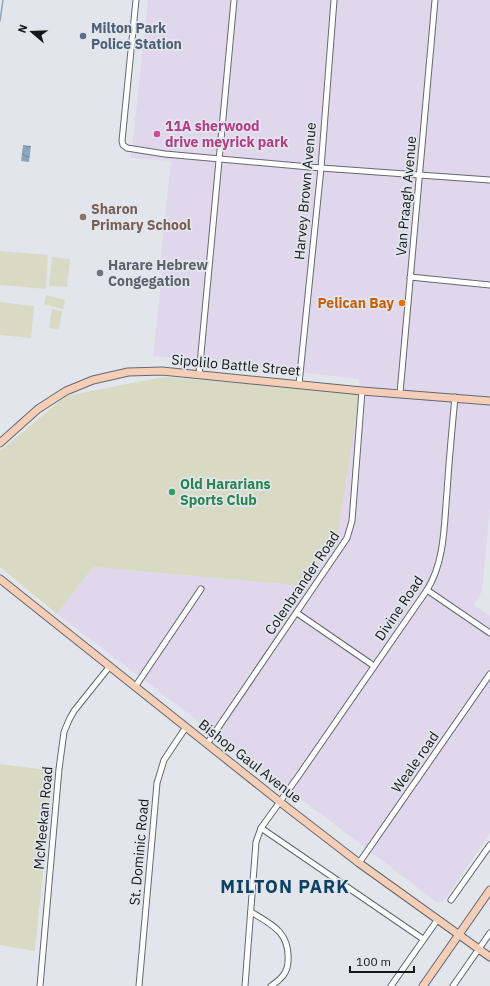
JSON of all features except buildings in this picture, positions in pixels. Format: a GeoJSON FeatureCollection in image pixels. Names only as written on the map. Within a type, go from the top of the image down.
{"type":"FeatureCollection","features":[{"type":"Feature","properties":{"kind":"main road","name":"Sipolilo Battle Street"},"geometry":{"type":"LineString","coordinates":[[0,443],[27,418],[52,399],[66,391],[93,380],[128,372],[147,370],[490,401]]}},
{"type":"Feature","properties":{"kind":"main road","name":"Bishop Gaul Avenue"},"geometry":{"type":"LineString","coordinates":[[0,579],[359,863],[490,957]]}},
{"type":"Feature","properties":{"kind":"main road"},"geometry":{"type":"LineString","coordinates":[[423,986],[490,890]]}},
{"type":"Feature","properties":{"kind":"street"},"geometry":{"type":"LineString","coordinates":[[136,0],[122,141],[124,145],[131,150],[321,168],[490,180]]}},
{"type":"Feature","properties":{"kind":"street"},"geometry":{"type":"LineString","coordinates":[[199,375],[234,0]]}},
{"type":"Feature","properties":{"kind":"street","name":"Harvey Brown Avenue"},"geometry":{"type":"LineString","coordinates":[[299,384],[321,168],[334,0]]}},
{"type":"Feature","properties":{"kind":"street","name":"Van Praagh Avenue"},"geometry":{"type":"LineString","coordinates":[[400,393],[435,0]]}},
{"type":"Feature","properties":{"kind":"street"},"geometry":{"type":"LineString","coordinates":[[410,277],[490,285]]}},
{"type":"Feature","properties":{"kind":"street","name":"Colenbrander Road"},"geometry":{"type":"LineString","coordinates":[[207,744],[341,548],[350,530],[362,390]]}},
{"type":"Feature","properties":{"kind":"street","name":"Divine Road"},"geometry":{"type":"LineString","coordinates":[[261,828],[427,590],[437,572],[441,557],[455,397]]}},
{"type":"Feature","properties":{"kind":"street"},"geometry":{"type":"LineString","coordinates":[[135,687],[201,589]]}},
{"type":"Feature","properties":{"kind":"street"},"geometry":{"type":"LineString","coordinates":[[427,590],[490,634]]}},
{"type":"Feature","properties":{"kind":"street"},"geometry":{"type":"LineString","coordinates":[[296,613],[374,666]]}},
{"type":"Feature","properties":{"kind":"street","name":"McMeekan Road"},"geometry":{"type":"LineString","coordinates":[[40,986],[59,769],[64,732],[74,711],[110,666]]}},
{"type":"Feature","properties":{"kind":"street","name":"Weale road"},"geometry":{"type":"LineString","coordinates":[[359,863],[490,674]]}},
{"type":"Feature","properties":{"kind":"street","name":"St. Dominic Road"},"geometry":{"type":"LineString","coordinates":[[139,986],[157,783],[164,760],[186,727]]}},
{"type":"Feature","properties":{"kind":"street"},"geometry":{"type":"LineString","coordinates":[[245,986],[256,842],[261,828],[423,939]]}},
{"type":"Feature","properties":{"kind":"street"},"geometry":{"type":"LineString","coordinates":[[451,900],[490,845]]}},
{"type":"Feature","properties":{"kind":"street"},"geometry":{"type":"LineString","coordinates":[[251,912],[281,933],[288,946],[288,966],[283,977],[271,986]]}},
{"type":"Feature","properties":{"kind":"street"},"geometry":{"type":"LineString","coordinates":[[391,986],[438,919]]}},
{"type":"Feature","properties":{"kind":"street"},"geometry":{"type":"LineString","coordinates":[[453,986],[490,933]]}},
{"type":"Feature","properties":{"kind":"shaded area"},"geometry":{"type":"Polygon","coordinates":[[[148,0],[490,0],[490,508],[482,591],[474,605],[490,616],[490,833],[444,901],[438,903],[57,614],[93,567],[305,586],[360,393],[359,379],[153,356],[162,273],[159,273],[171,161],[131,158],[148,0]]]}},
{"type":"Feature","properties":{"kind":"green space"},"geometry":{"type":"Polygon","coordinates":[[[0,251],[48,255],[46,289],[0,285],[0,251]]]}},
{"type":"Feature","properties":{"kind":"green space"},"geometry":{"type":"Polygon","coordinates":[[[52,257],[70,259],[67,287],[49,286],[52,257]]]}},
{"type":"Feature","properties":{"kind":"green space"},"geometry":{"type":"Polygon","coordinates":[[[46,295],[65,300],[63,309],[44,304],[46,295]]]}},
{"type":"Feature","properties":{"kind":"green space"},"geometry":{"type":"Polygon","coordinates":[[[0,302],[34,306],[31,338],[0,335],[0,302]]]}},
{"type":"Feature","properties":{"kind":"green space"},"geometry":{"type":"Polygon","coordinates":[[[52,309],[62,311],[59,330],[49,328],[52,309]]]}},
{"type":"Feature","properties":{"kind":"green space","name":"Old Hararians Sports Club"},"geometry":{"type":"Polygon","coordinates":[[[163,377],[360,393],[338,533],[305,586],[93,567],[57,614],[0,567],[0,451],[66,396],[163,377]]]}},
{"type":"Feature","properties":{"kind":"green space"},"geometry":{"type":"Polygon","coordinates":[[[0,764],[53,771],[35,951],[0,945],[0,764]]]}},
{"type":"Feature","properties":{"kind":"water"},"geometry":{"type":"Polygon","coordinates":[[[23,145],[31,146],[29,162],[21,161],[23,145]]]}},
{"type":"Feature","properties":{"kind":"waterway"},"geometry":{"type":"LineString","coordinates":[[0,21],[3,0]]}},
{"type":"Feature","properties":{"kind":"place","name":"Milton Park Police Station"},"geometry":{"type":"Point","coordinates":[83,36]}},
{"type":"Feature","properties":{"kind":"place","name":"11A sherwood drive meyrick park"},"geometry":{"type":"Point","coordinates":[157,134]}},
{"type":"Feature","properties":{"kind":"place","name":"Sharon Primary School"},"geometry":{"type":"Point","coordinates":[83,217]}},
{"type":"Feature","properties":{"kind":"place","name":"Harare Hebrew Congegation"},"geometry":{"type":"Point","coordinates":[100,273]}},
{"type":"Feature","properties":{"kind":"place","name":"Pelican Bay"},"geometry":{"type":"Point","coordinates":[402,303]}},
{"type":"Feature","properties":{"kind":"place","name":"Old Hararians Sports Club"},"geometry":{"type":"Point","coordinates":[172,492]}},
{"type":"Feature","properties":{"kind":"district","name":"MILTON PARK"},"geometry":{"type":"Point","coordinates":[285,886]}}]}
